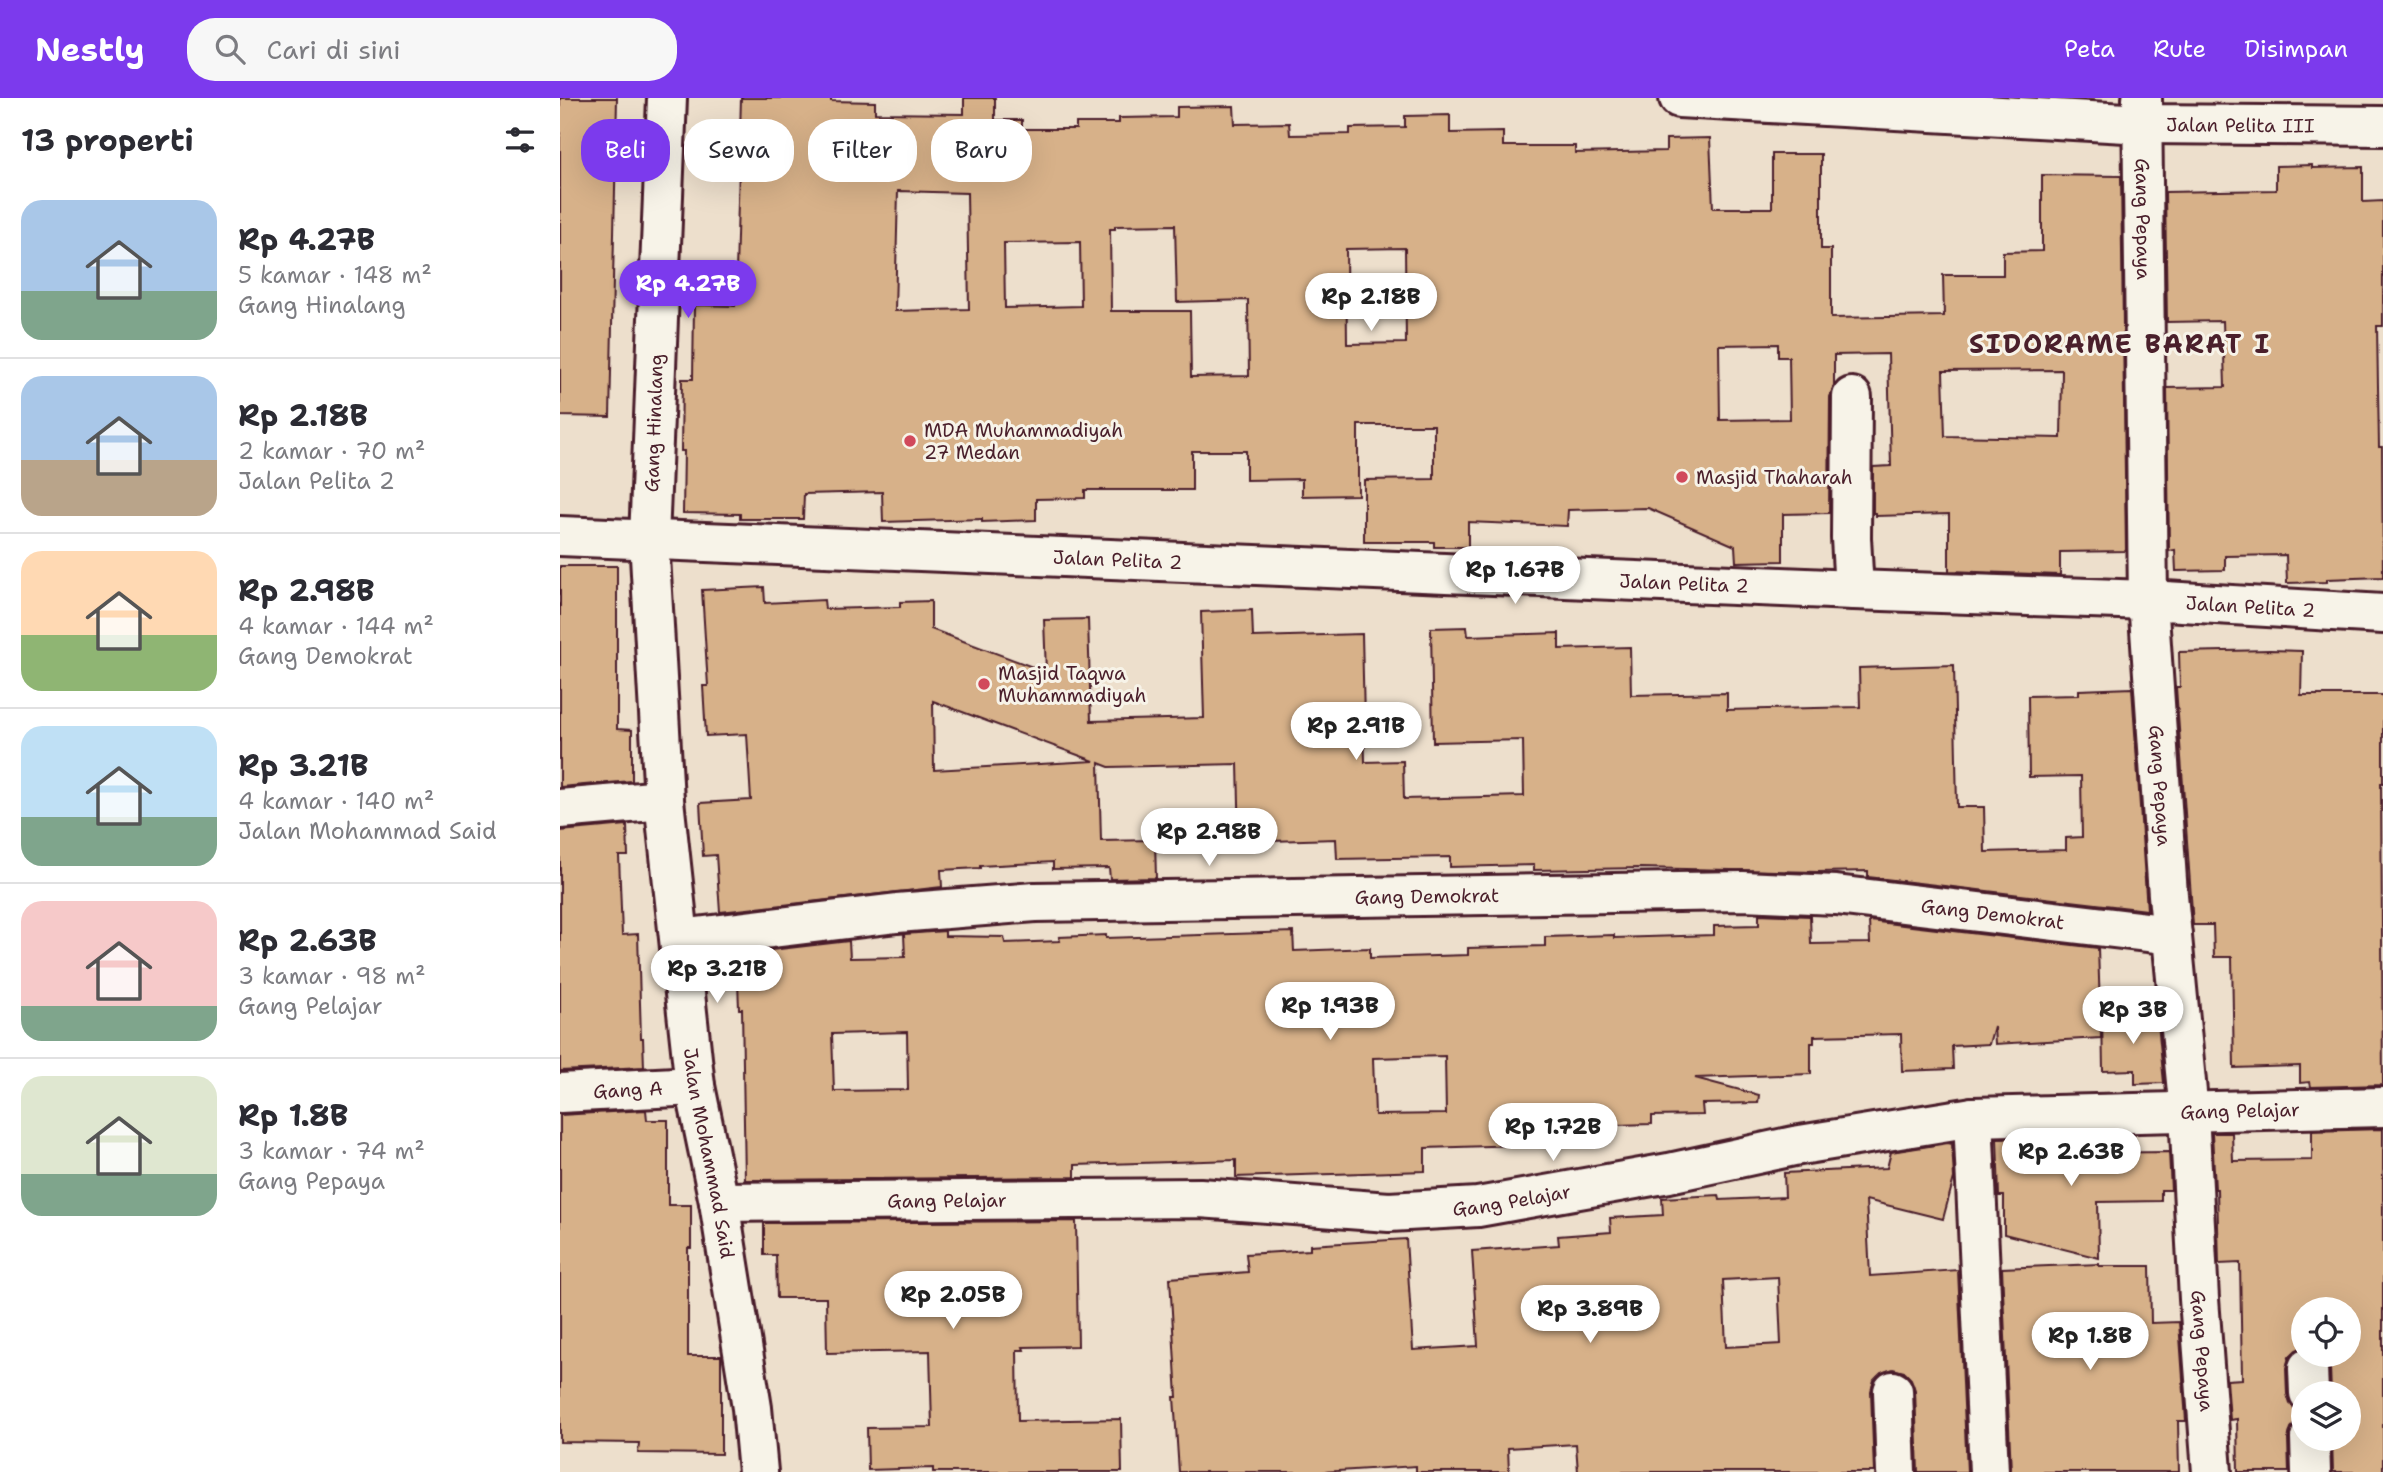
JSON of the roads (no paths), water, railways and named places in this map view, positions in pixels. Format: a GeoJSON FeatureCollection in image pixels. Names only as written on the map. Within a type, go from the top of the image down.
{"type":"FeatureCollection","features":[{"type":"Feature","properties":{"kind":"street","name":"Gang Hinalang"},"geometry":{"type":"LineString","coordinates":[[649,539],[667,98]]}},
{"type":"Feature","properties":{"kind":"street","name":"Jalan Pelita III"},"geometry":{"type":"LineString","coordinates":[[1679,98],[2143,111],[2383,126]]}},
{"type":"Feature","properties":{"kind":"street","name":"Gang Pepaya"},"geometry":{"type":"LineString","coordinates":[[2143,111],[2148,600],[2172,935],[2189,1113],[2212,1472]]}},
{"type":"Feature","properties":{"kind":"street"},"geometry":{"type":"LineString","coordinates":[[1852,397],[1851,538],[1854,590]]}},
{"type":"Feature","properties":{"kind":"street","name":"Jalan Pelita 2"},"geometry":{"type":"LineString","coordinates":[[560,536],[2148,600],[2383,614]]}},
{"type":"Feature","properties":{"kind":"street","name":"Jalan Mohammad Said"},"geometry":{"type":"LineString","coordinates":[[649,539],[664,800],[695,1086],[719,1202],[752,1408],[758,1472]]}},
{"type":"Feature","properties":{"kind":"street"},"geometry":{"type":"LineString","coordinates":[[2383,614],[2383,625]]}},
{"type":"Feature","properties":{"kind":"street"},"geometry":{"type":"LineString","coordinates":[[560,809],[664,800]]}},
{"type":"Feature","properties":{"kind":"street","name":"Gang Demokrat"},"geometry":{"type":"LineString","coordinates":[[680,939],[897,913],[1035,902],[1729,891],[1836,895],[2172,935]]}},
{"type":"Feature","properties":{"kind":"street","name":"Gang A"},"geometry":{"type":"LineString","coordinates":[[560,1093],[695,1086]]}},
{"type":"Feature","properties":{"kind":"street","name":"Gang Pelajar"},"geometry":{"type":"LineString","coordinates":[[719,1202],[1200,1198],[1390,1212],[1478,1207],[1794,1146],[1973,1117],[2383,1107]]}},
{"type":"Feature","properties":{"kind":"street"},"geometry":{"type":"LineString","coordinates":[[1973,1117],[1989,1472]]}},
{"type":"Feature","properties":{"kind":"street"},"geometry":{"type":"LineString","coordinates":[[1893,1391],[1896,1472]]}},
{"type":"Feature","properties":{"kind":"street"},"geometry":{"type":"LineString","coordinates":[[2310,1451],[2311,1472]]}},
{"type":"Feature","properties":{"kind":"place","name":"MDA Muhammadiyah 27 Medan"},"geometry":{"type":"Point","coordinates":[910,441]}},
{"type":"Feature","properties":{"kind":"place","name":"Masjid Thaharah"},"geometry":{"type":"Point","coordinates":[1682,477]}},
{"type":"Feature","properties":{"kind":"place","name":"Masjid Taqwa Muhammadiyah"},"geometry":{"type":"Point","coordinates":[984,684]}},
{"type":"Feature","properties":{"kind":"district","name":"SIDORAME BARAT I"},"geometry":{"type":"Point","coordinates":[2120,343]}}]}
